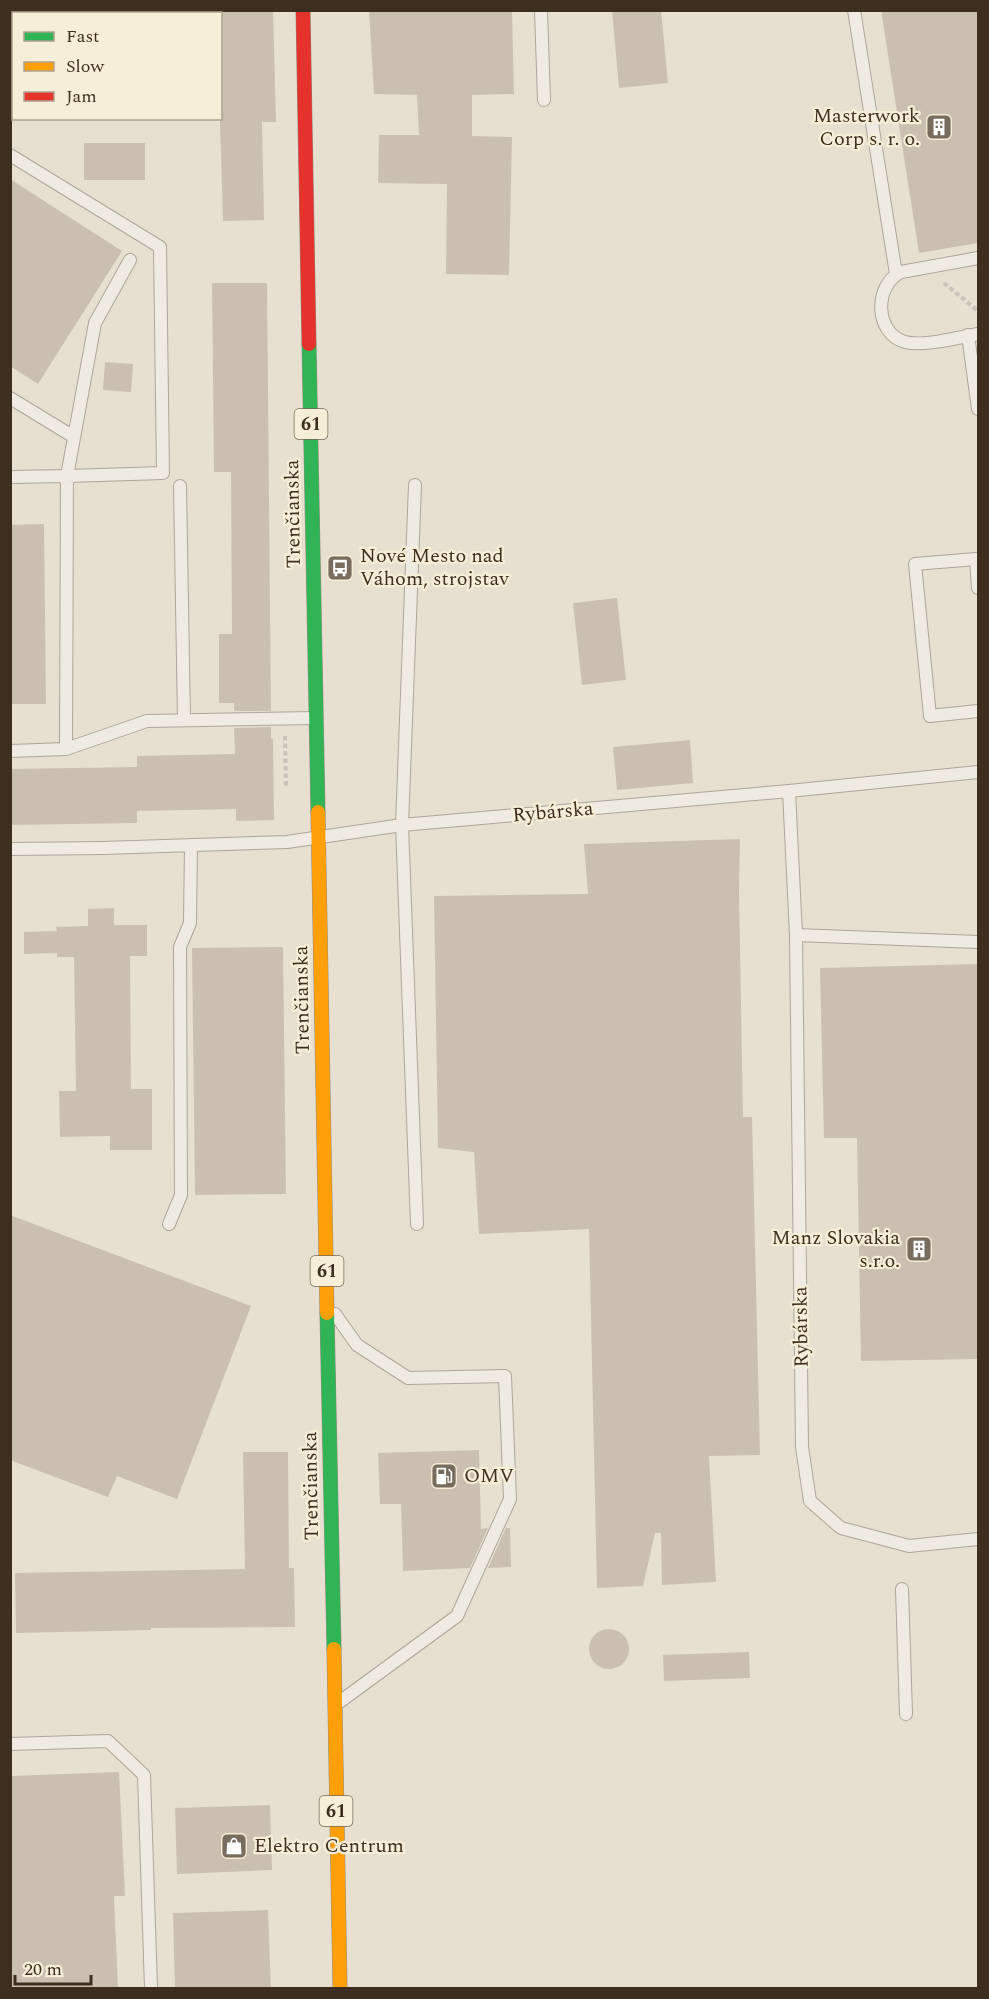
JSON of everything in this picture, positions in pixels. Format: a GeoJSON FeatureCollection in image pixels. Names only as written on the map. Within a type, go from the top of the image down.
{"type":"FeatureCollection","features":[{"type":"Feature","properties":{"kind":"main road","name":"Trenčianska"},"geometry":{"type":"LineString","coordinates":[[303,10],[340,1989]]}},
{"type":"Feature","properties":{"kind":"lane"},"geometry":{"type":"LineString","coordinates":[[541,10],[544,100]]}},
{"type":"Feature","properties":{"kind":"lane"},"geometry":{"type":"LineString","coordinates":[[854,10],[896,274]]}},
{"type":"Feature","properties":{"kind":"lane"},"geometry":{"type":"LineString","coordinates":[[10,155],[160,248],[164,473],[10,477]]}},
{"type":"Feature","properties":{"kind":"lane"},"geometry":{"type":"LineString","coordinates":[[978,258],[909,269],[896,274],[886,284],[881,301],[881,313],[885,324],[892,334],[902,341],[911,343],[973,334],[978,409]]}},
{"type":"Feature","properties":{"kind":"lane"},"geometry":{"type":"LineString","coordinates":[[66,749],[67,476],[95,323],[130,260]]}},
{"type":"Feature","properties":{"kind":"lane"},"geometry":{"type":"LineString","coordinates":[[10,398],[74,437]]}},
{"type":"Feature","properties":{"kind":"lane"},"geometry":{"type":"LineString","coordinates":[[415,485],[402,825],[417,1224]]}},
{"type":"Feature","properties":{"kind":"lane"},"geometry":{"type":"LineString","coordinates":[[180,486],[184,720]]}},
{"type":"Feature","properties":{"kind":"lane"},"geometry":{"type":"LineString","coordinates":[[978,588],[976,559],[915,564],[930,716],[978,711]]}},
{"type":"Feature","properties":{"kind":"lane"},"geometry":{"type":"LineString","coordinates":[[10,751],[66,749],[147,721],[316,718]]}},
{"type":"Feature","properties":{"kind":"lane","name":"Rybárska"},"geometry":{"type":"LineString","coordinates":[[10,849],[287,842],[402,825],[978,772]]}},
{"type":"Feature","properties":{"kind":"lane","name":"Rybárska"},"geometry":{"type":"LineString","coordinates":[[789,791],[796,935],[802,1447],[810,1501],[841,1528],[909,1546],[978,1539]]}},
{"type":"Feature","properties":{"kind":"lane"},"geometry":{"type":"LineString","coordinates":[[169,1224],[181,1195],[180,947],[190,924],[191,845]]}},
{"type":"Feature","properties":{"kind":"lane"},"geometry":{"type":"LineString","coordinates":[[796,935],[978,942]]}},
{"type":"Feature","properties":{"kind":"lane"},"geometry":{"type":"LineString","coordinates":[[327,1302],[357,1345],[408,1378],[505,1376],[510,1499],[457,1616],[334,1705]]}},
{"type":"Feature","properties":{"kind":"lane"},"geometry":{"type":"LineString","coordinates":[[902,1590],[906,1714]]}},
{"type":"Feature","properties":{"kind":"lane"},"geometry":{"type":"LineString","coordinates":[[10,1744],[108,1741],[144,1775],[151,1989]]}},
{"type":"Feature","properties":{"kind":"path"},"geometry":{"type":"LineString","coordinates":[[925,267],[978,311]]}},
{"type":"Feature","properties":{"kind":"building"},"geometry":{"type":"Polygon","coordinates":[[[220,10],[273,10],[276,122],[262,122],[264,220],[223,221],[220,123],[222,120],[222,12],[220,10]]]}},
{"type":"Feature","properties":{"kind":"building"},"geometry":{"type":"Polygon","coordinates":[[[369,10],[512,10],[514,94],[472,95],[472,136],[512,137],[509,275],[446,274],[447,184],[378,183],[379,135],[419,135],[417,95],[374,94],[369,10]]]}},
{"type":"Feature","properties":{"kind":"building"},"geometry":{"type":"Polygon","coordinates":[[[612,10],[661,10],[668,83],[619,88],[612,10]]]}},
{"type":"Feature","properties":{"kind":"building","name":"Masterwork Corp s. r. o."},"geometry":{"type":"Polygon","coordinates":[[[881,10],[978,10],[978,243],[919,253],[881,10]]]}},
{"type":"Feature","properties":{"kind":"building"},"geometry":{"type":"Polygon","coordinates":[[[84,143],[145,143],[145,180],[84,180],[84,143]]]}},
{"type":"Feature","properties":{"kind":"building"},"geometry":{"type":"Polygon","coordinates":[[[10,179],[122,251],[38,384],[10,366],[10,179]]]}},
{"type":"Feature","properties":{"kind":"building"},"geometry":{"type":"Polygon","coordinates":[[[212,283],[267,283],[271,711],[234,711],[234,703],[219,703],[219,634],[232,634],[231,472],[214,472],[212,283]]]}},
{"type":"Feature","properties":{"kind":"building"},"geometry":{"type":"Polygon","coordinates":[[[105,362],[133,364],[131,392],[103,390],[105,362]]]}},
{"type":"Feature","properties":{"kind":"building"},"geometry":{"type":"Polygon","coordinates":[[[44,524],[46,704],[10,704],[10,525],[44,524]]]}},
{"type":"Feature","properties":{"kind":"building"},"geometry":{"type":"Polygon","coordinates":[[[617,598],[626,680],[582,685],[573,603],[617,598]]]}},
{"type":"Feature","properties":{"kind":"building"},"geometry":{"type":"Polygon","coordinates":[[[271,727],[274,820],[236,821],[236,809],[137,811],[137,823],[10,825],[10,769],[137,767],[137,756],[235,754],[234,728],[271,727]]]}},
{"type":"Feature","properties":{"kind":"building"},"geometry":{"type":"Polygon","coordinates":[[[690,740],[693,783],[617,790],[613,747],[690,740]]]}},
{"type":"Feature","properties":{"kind":"building"},"geometry":{"type":"Polygon","coordinates":[[[740,839],[743,1117],[752,1117],[760,1455],[709,1456],[716,1582],[662,1585],[661,1533],[655,1533],[643,1586],[597,1588],[589,1229],[479,1234],[474,1152],[438,1148],[434,896],[588,894],[584,844],[740,839]]]}},
{"type":"Feature","properties":{"kind":"building"},"geometry":{"type":"Polygon","coordinates":[[[114,908],[114,925],[147,925],[147,956],[130,956],[131,1089],[152,1089],[152,1150],[110,1150],[110,1136],[60,1137],[59,1091],[76,1091],[74,957],[57,957],[57,953],[24,954],[24,932],[57,931],[56,927],[88,926],[88,909],[114,908]]]}},
{"type":"Feature","properties":{"kind":"building"},"geometry":{"type":"Polygon","coordinates":[[[283,947],[286,1194],[195,1195],[192,948],[283,947]]]}},
{"type":"Feature","properties":{"kind":"building","name":"Manz Slovakia s.r.o."},"geometry":{"type":"Polygon","coordinates":[[[978,964],[978,1359],[861,1361],[857,1138],[824,1138],[820,968],[978,964]]]}},
{"type":"Feature","properties":{"kind":"building"},"geometry":{"type":"Polygon","coordinates":[[[10,1215],[251,1306],[177,1499],[117,1476],[108,1497],[10,1460],[10,1215]]]}},
{"type":"Feature","properties":{"kind":"building"},"geometry":{"type":"Polygon","coordinates":[[[479,1450],[481,1529],[488,1528],[470,1568],[403,1571],[401,1504],[380,1504],[378,1453],[479,1450]]]}},
{"type":"Feature","properties":{"kind":"building"},"geometry":{"type":"Polygon","coordinates":[[[243,1452],[288,1452],[289,1568],[294,1568],[295,1627],[151,1628],[151,1630],[16,1633],[15,1573],[245,1569],[243,1452]]]}},
{"type":"Feature","properties":{"kind":"building"},"geometry":{"type":"Polygon","coordinates":[[[506,1528],[510,1528],[511,1567],[488,1568],[506,1528]]]}},
{"type":"Feature","properties":{"kind":"building"},"geometry":{"type":"Polygon","coordinates":[[[609,1629],[623,1635],[629,1649],[623,1663],[609,1669],[595,1663],[589,1649],[595,1635],[609,1629]]]}},
{"type":"Feature","properties":{"kind":"building"},"geometry":{"type":"Polygon","coordinates":[[[749,1652],[750,1678],[664,1681],[663,1655],[749,1652]]]}},
{"type":"Feature","properties":{"kind":"building"},"geometry":{"type":"Polygon","coordinates":[[[119,1772],[125,1896],[114,1896],[118,1988],[10,1988],[10,1776],[119,1772]]]}},
{"type":"Feature","properties":{"kind":"building"},"geometry":{"type":"Polygon","coordinates":[[[270,1805],[272,1870],[177,1874],[175,1808],[270,1805]]]}},
{"type":"Feature","properties":{"kind":"building"},"geometry":{"type":"Polygon","coordinates":[[[268,1910],[271,1989],[175,1989],[173,1913],[268,1910]]]}},
{"type":"Feature","properties":{"kind":"traffic: fast"},"geometry":{"type":"LineString","coordinates":[[309,344],[318,812]]}},
{"type":"Feature","properties":{"kind":"traffic: fast"},"geometry":{"type":"LineString","coordinates":[[327,1313],[334,1649]]}},
{"type":"Feature","properties":{"kind":"traffic: slow"},"geometry":{"type":"LineString","coordinates":[[318,812],[327,1313]]}},
{"type":"Feature","properties":{"kind":"traffic: slow"},"geometry":{"type":"LineString","coordinates":[[334,1649],[340,1988]]}},
{"type":"Feature","properties":{"kind":"traffic: jam"},"geometry":{"type":"LineString","coordinates":[[303,10],[309,344]]}},
{"type":"Feature","properties":{"kind":"place","name":"Masterwork Corp s. r. o."},"geometry":{"type":"Point","coordinates":[939,127]}},
{"type":"Feature","properties":{"kind":"place","name":"Nové Mesto nad Váhom, strojstav"},"geometry":{"type":"Point","coordinates":[340,568]}},
{"type":"Feature","properties":{"kind":"place","name":"Manz Slovakia s.r.o."},"geometry":{"type":"Point","coordinates":[919,1249]}},
{"type":"Feature","properties":{"kind":"place","name":"OMV"},"geometry":{"type":"Point","coordinates":[444,1476]}},
{"type":"Feature","properties":{"kind":"place","name":"Elektro Centrum"},"geometry":{"type":"Point","coordinates":[234,1846]}}]}
